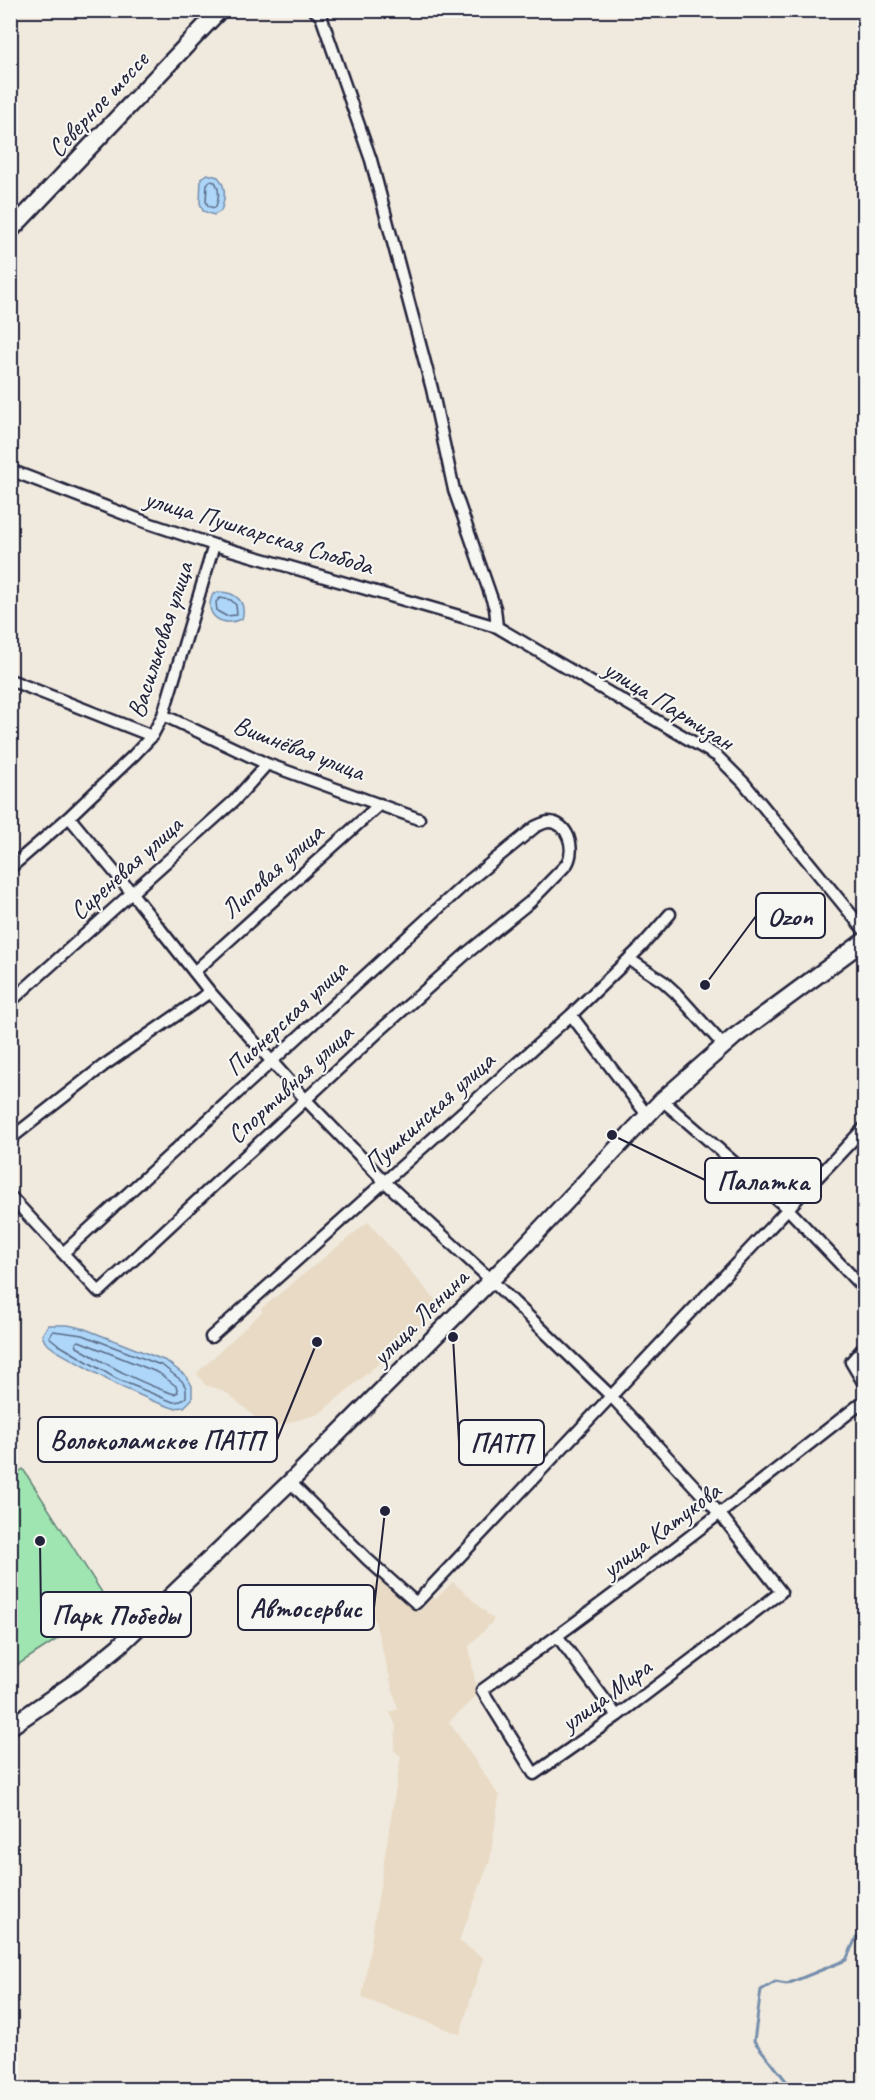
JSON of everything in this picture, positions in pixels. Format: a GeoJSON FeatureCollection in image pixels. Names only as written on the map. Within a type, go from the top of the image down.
{"type":"FeatureCollection","features":[{"type":"Feature","properties":{"kind":"main road","name":"Северное шоссе"},"geometry":{"type":"LineString","coordinates":[[10,231],[220,10]]}},
{"type":"Feature","properties":{"kind":"main road","name":"улица Ленина"},"geometry":{"type":"LineString","coordinates":[[10,1727],[75,1682],[119,1646],[290,1482],[491,1280],[662,1100],[723,1046],[864,941]]}},
{"type":"Feature","properties":{"kind":"street"},"geometry":{"type":"LineString","coordinates":[[314,10],[321,16],[372,160],[432,389],[454,490],[495,608],[497,627]]}},
{"type":"Feature","properties":{"kind":"street","name":"улица Пушкарская Слобода"},"geometry":{"type":"LineString","coordinates":[[10,470],[148,523],[214,545],[497,627]]}},
{"type":"Feature","properties":{"kind":"street","name":"Васильковая улица"},"geometry":{"type":"LineString","coordinates":[[10,868],[69,817],[152,736],[163,715],[214,545]]}},
{"type":"Feature","properties":{"kind":"street","name":"улица Партизан"},"geometry":{"type":"LineString","coordinates":[[497,627],[717,756],[744,783],[864,930]]}},
{"type":"Feature","properties":{"kind":"street"},"geometry":{"type":"LineString","coordinates":[[10,680],[152,736]]}},
{"type":"Feature","properties":{"kind":"street","name":"Вишнёвая улица"},"geometry":{"type":"LineString","coordinates":[[163,715],[267,764],[419,819]]}},
{"type":"Feature","properties":{"kind":"street","name":"Сиреневая улица"},"geometry":{"type":"LineString","coordinates":[[10,1002],[234,801],[267,764]]}},
{"type":"Feature","properties":{"kind":"street","name":"Липовая улица"},"geometry":{"type":"LineString","coordinates":[[194,972],[380,804]]}},
{"type":"Feature","properties":{"kind":"street"},"geometry":{"type":"LineString","coordinates":[[69,817],[210,992],[306,1100],[384,1181],[612,1397],[720,1514]]}},
{"type":"Feature","properties":{"kind":"street","name":"Пионерская улица"},"geometry":{"type":"LineString","coordinates":[[63,1253],[465,884],[535,827],[545,822]]}},
{"type":"Feature","properties":{"kind":"street","name":"Спортивная улица"},"geometry":{"type":"LineString","coordinates":[[10,1196],[99,1292],[467,953],[530,902],[567,864],[573,848],[569,837],[552,822],[545,822]]}},
{"type":"Feature","properties":{"kind":"street","name":"Пушкинская улица"},"geometry":{"type":"LineString","coordinates":[[211,1337],[571,1015],[629,959],[670,914]]}},
{"type":"Feature","properties":{"kind":"street"},"geometry":{"type":"LineString","coordinates":[[629,959],[664,982],[676,993],[723,1046]]}},
{"type":"Feature","properties":{"kind":"street"},"geometry":{"type":"LineString","coordinates":[[10,1139],[103,1066],[210,992]]}},
{"type":"Feature","properties":{"kind":"street"},"geometry":{"type":"LineString","coordinates":[[571,1015],[647,1115]]}},
{"type":"Feature","properties":{"kind":"street"},"geometry":{"type":"LineString","coordinates":[[662,1100],[788,1209],[864,1289]]}},
{"type":"Feature","properties":{"kind":"street"},"geometry":{"type":"LineString","coordinates":[[290,1482],[367,1559],[416,1603],[864,1128]]}},
{"type":"Feature","properties":{"kind":"street"},"geometry":{"type":"LineString","coordinates":[[864,1347],[850,1362],[864,1383]]}},
{"type":"Feature","properties":{"kind":"street","name":"улица Катукова"},"geometry":{"type":"LineString","coordinates":[[482,1690],[558,1637],[864,1401]]}},
{"type":"Feature","properties":{"kind":"street","name":"улица Мира"},"geometry":{"type":"LineString","coordinates":[[482,1690],[534,1774],[617,1716],[781,1592],[720,1514]]}},
{"type":"Feature","properties":{"kind":"street"},"geometry":{"type":"LineString","coordinates":[[558,1637],[617,1716]]}},
{"type":"Feature","properties":{"kind":"shaded area"},"geometry":{"type":"Polygon","coordinates":[[[368,1222],[443,1309],[319,1414],[273,1427],[255,1417],[230,1395],[205,1385],[197,1373],[263,1311],[261,1309],[368,1222]]]}},
{"type":"Feature","properties":{"kind":"shaded area"},"geometry":{"type":"Polygon","coordinates":[[[382,1579],[419,1612],[433,1597],[436,1599],[453,1582],[494,1620],[469,1646],[477,1695],[449,1722],[499,1796],[490,1860],[459,1941],[483,1958],[460,2034],[362,1998],[401,1756],[394,1750],[396,1726],[390,1712],[398,1709],[367,1591],[382,1579]]]}},
{"type":"Feature","properties":{"kind":"green space"},"geometry":{"type":"Polygon","coordinates":[[[23,1469],[110,1605],[11,1669],[11,1477],[23,1469]]]}},
{"type":"Feature","properties":{"kind":"water"},"geometry":{"type":"Polygon","coordinates":[[[207,174],[218,177],[224,189],[221,211],[214,215],[203,211],[200,203],[201,178],[207,174]]]}},
{"type":"Feature","properties":{"kind":"water"},"geometry":{"type":"Polygon","coordinates":[[[225,592],[239,599],[243,608],[242,619],[222,621],[212,614],[210,602],[213,594],[225,592]]]}},
{"type":"Feature","properties":{"kind":"water"},"geometry":{"type":"Polygon","coordinates":[[[48,1325],[68,1325],[85,1329],[166,1361],[187,1377],[192,1386],[192,1399],[184,1407],[173,1408],[115,1384],[45,1342],[42,1335],[48,1325]]]}},
{"type":"Feature","properties":{"kind":"waterway"},"geometry":{"type":"LineString","coordinates":[[788,2090],[787,2082],[754,2041],[761,1990],[775,1982],[787,1984],[846,1960],[856,1938],[864,1935]]}},
{"type":"Feature","properties":{"kind":"place","name":"Ozon"},"geometry":{"type":"Point","coordinates":[705,985]}},
{"type":"Feature","properties":{"kind":"place","name":"Палатка"},"geometry":{"type":"Point","coordinates":[612,1135]}},
{"type":"Feature","properties":{"kind":"place","name":"ПАТП"},"geometry":{"type":"Point","coordinates":[453,1337]}},
{"type":"Feature","properties":{"kind":"place","name":"Волоколамское ПАТП"},"geometry":{"type":"Point","coordinates":[317,1342]}},
{"type":"Feature","properties":{"kind":"place","name":"Автосервис"},"geometry":{"type":"Point","coordinates":[385,1511]}},
{"type":"Feature","properties":{"kind":"place","name":"Парк Победы"},"geometry":{"type":"Point","coordinates":[40,1541]}}]}
